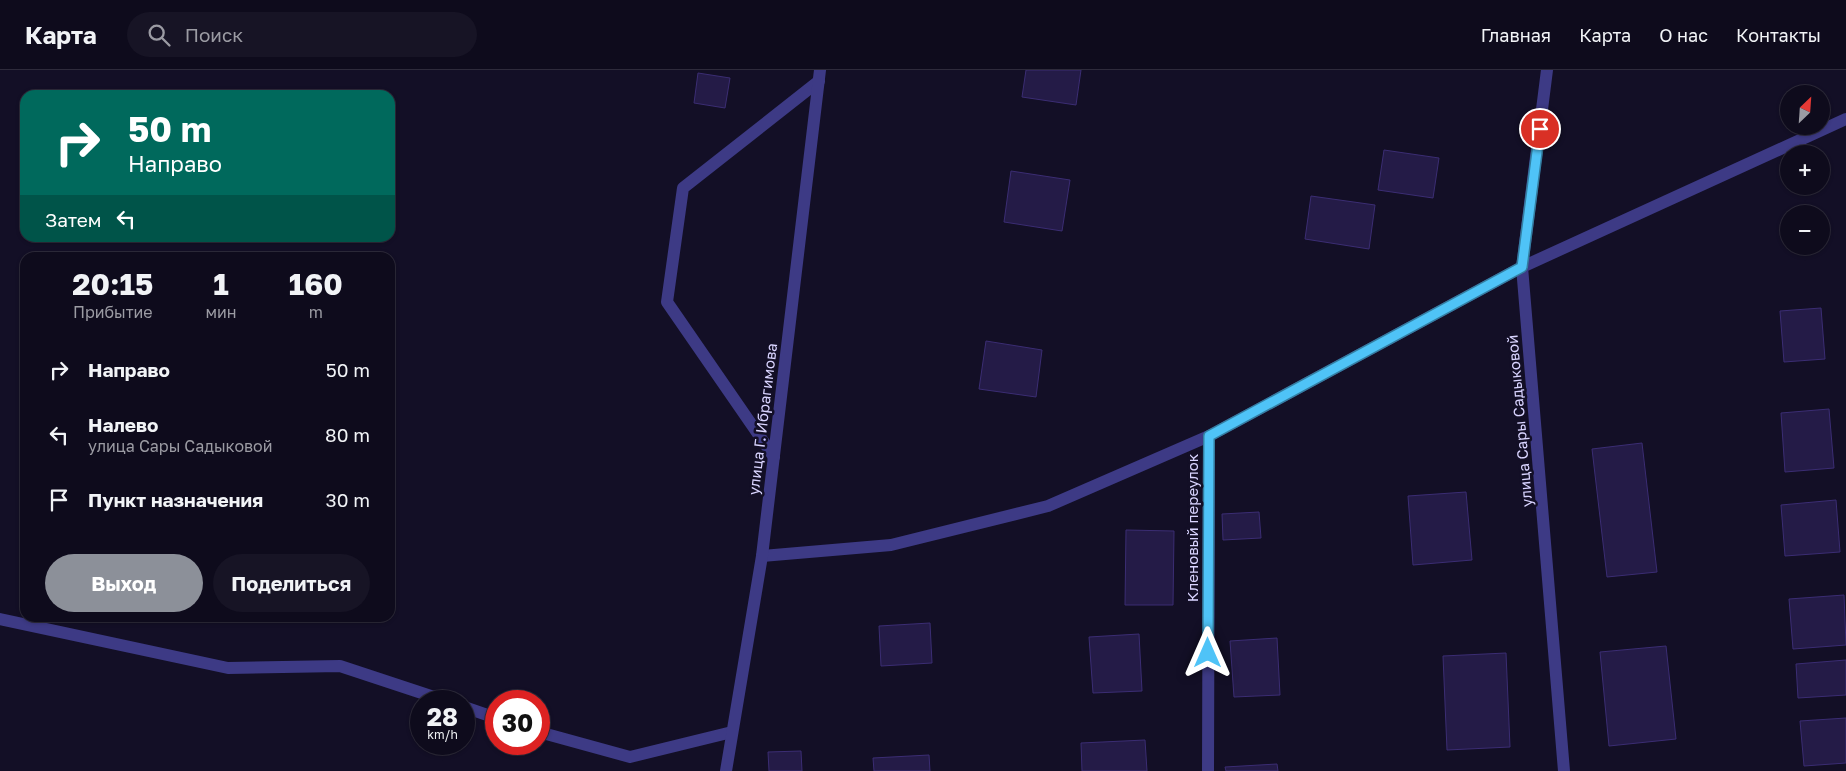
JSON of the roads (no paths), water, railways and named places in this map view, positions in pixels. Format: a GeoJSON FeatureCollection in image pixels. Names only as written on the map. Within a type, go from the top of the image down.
{"type":"FeatureCollection","features":[{"type":"Feature","properties":{"kind":"street","name":"улица Сары Садыковой"},"geometry":{"type":"LineString","coordinates":[[1547,70],[1522,267],[1564,771]]}},
{"type":"Feature","properties":{"kind":"street"},"geometry":{"type":"LineString","coordinates":[[774,457],[667,302],[683,188],[820,76]]}},
{"type":"Feature","properties":{"kind":"street","name":"улица Г. Ибрагимова"},"geometry":{"type":"LineString","coordinates":[[726,771],[762,556],[820,76]]}},
{"type":"Feature","properties":{"kind":"street"},"geometry":{"type":"LineString","coordinates":[[762,556],[891,544],[1048,506],[1209,436],[1522,267],[1846,119]]}},
{"type":"Feature","properties":{"kind":"street","name":"Кленовый переулок"},"geometry":{"type":"LineString","coordinates":[[1208,771],[1209,436]]}},
{"type":"Feature","properties":{"kind":"street"},"geometry":{"type":"LineString","coordinates":[[0,619],[228,668],[340,666],[413,690]]}},
{"type":"Feature","properties":{"kind":"street"},"geometry":{"type":"LineString","coordinates":[[550,735],[630,757],[732,732]]}}]}
